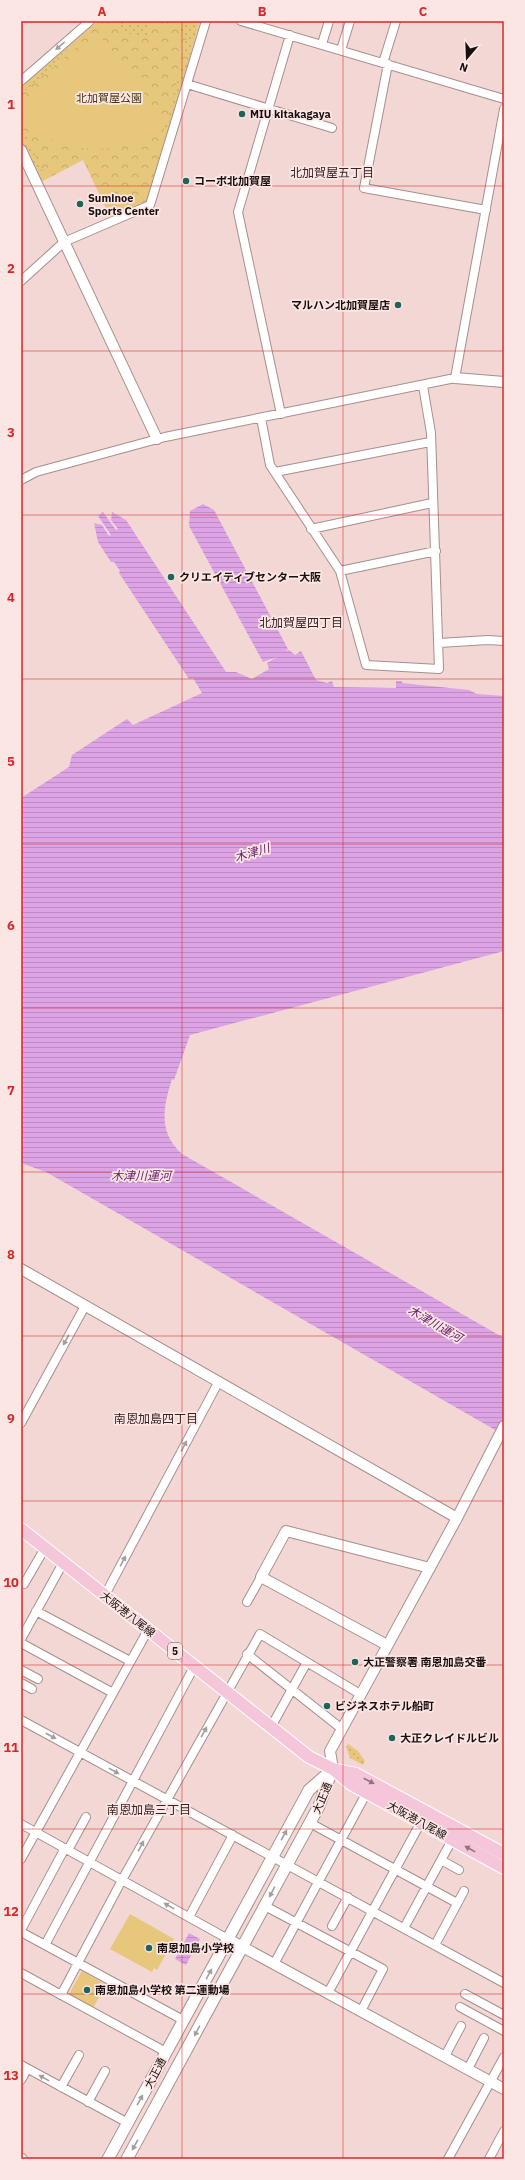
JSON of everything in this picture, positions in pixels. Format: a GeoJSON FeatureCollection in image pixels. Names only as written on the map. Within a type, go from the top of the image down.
{"type":"FeatureCollection","features":[{"type":"Feature","properties":{"kind":"main road","name":"大阪港八尾線"},"geometry":{"type":"LineString","coordinates":[[21,1529],[309,1757],[333,1769],[351,1784],[504,1868]]}},
{"type":"Feature","properties":{"kind":"main road","name":"大阪港八尾線"},"geometry":{"type":"LineString","coordinates":[[333,1769],[356,1774],[504,1854]]}},
{"type":"Feature","properties":{"kind":"main road","name":"大正通"},"geometry":{"type":"LineString","coordinates":[[127,2159],[310,1823],[324,1794],[333,1769]]}},
{"type":"Feature","properties":{"kind":"main road","name":"大正通"},"geometry":{"type":"LineString","coordinates":[[108,2159],[309,1790],[333,1769]]}},
{"type":"Feature","properties":{"kind":"street"},"geometry":{"type":"LineString","coordinates":[[21,81],[90,21]]}},
{"type":"Feature","properties":{"kind":"street"},"geometry":{"type":"LineString","coordinates":[[21,281],[64,242],[150,205],[206,21]]}},
{"type":"Feature","properties":{"kind":"street"},"geometry":{"type":"LineString","coordinates":[[241,21],[504,99]]}},
{"type":"Feature","properties":{"kind":"street"},"geometry":{"type":"LineString","coordinates":[[322,44],[329,21]]}},
{"type":"Feature","properties":{"kind":"street"},"geometry":{"type":"LineString","coordinates":[[340,50],[350,21]]}},
{"type":"Feature","properties":{"kind":"street"},"geometry":{"type":"LineString","coordinates":[[396,21],[386,64],[364,188],[486,210]]}},
{"type":"Feature","properties":{"kind":"street"},"geometry":{"type":"LineString","coordinates":[[281,414],[238,212],[290,35]]}},
{"type":"Feature","properties":{"kind":"street"},"geometry":{"type":"LineString","coordinates":[[187,84],[332,128]]}},
{"type":"Feature","properties":{"kind":"street"},"geometry":{"type":"LineString","coordinates":[[455,378],[504,109]]}},
{"type":"Feature","properties":{"kind":"street"},"geometry":{"type":"LineString","coordinates":[[21,150],[157,439]]}},
{"type":"Feature","properties":{"kind":"street"},"geometry":{"type":"LineString","coordinates":[[21,480],[36,472],[157,439],[423,386],[455,378],[504,382]]}},
{"type":"Feature","properties":{"kind":"street"},"geometry":{"type":"LineString","coordinates":[[261,418],[270,465],[340,571],[366,665],[439,669],[436,551],[432,504],[430,442],[423,386]]}},
{"type":"Feature","properties":{"kind":"street"},"geometry":{"type":"LineString","coordinates":[[275,472],[430,442]]}},
{"type":"Feature","properties":{"kind":"street"},"geometry":{"type":"LineString","coordinates":[[311,529],[432,504]]}},
{"type":"Feature","properties":{"kind":"street"},"geometry":{"type":"LineString","coordinates":[[340,571],[436,551]]}},
{"type":"Feature","properties":{"kind":"street"},"geometry":{"type":"LineString","coordinates":[[438,643],[488,640],[504,641]]}},
{"type":"Feature","properties":{"kind":"street"},"geometry":{"type":"LineString","coordinates":[[21,1269],[456,1518]]}},
{"type":"Feature","properties":{"kind":"street"},"geometry":{"type":"LineString","coordinates":[[21,1423],[85,1306]]}},
{"type":"Feature","properties":{"kind":"street"},"geometry":{"type":"LineString","coordinates":[[105,1596],[219,1381]]}},
{"type":"Feature","properties":{"kind":"street"},"geometry":{"type":"LineString","coordinates":[[333,1769],[330,1750],[430,1568],[502,1430]]}},
{"type":"Feature","properties":{"kind":"street"},"geometry":{"type":"LineString","coordinates":[[247,1602],[286,1530],[430,1568]]}},
{"type":"Feature","properties":{"kind":"street"},"geometry":{"type":"LineString","coordinates":[[24,1584],[45,1548]]}},
{"type":"Feature","properties":{"kind":"street"},"geometry":{"type":"LineString","coordinates":[[21,1639],[63,1563]]}},
{"type":"Feature","properties":{"kind":"street"},"geometry":{"type":"LineString","coordinates":[[261,1577],[387,1645]]}},
{"type":"Feature","properties":{"kind":"street"},"geometry":{"type":"LineString","coordinates":[[36,1611],[130,1661]]}},
{"type":"Feature","properties":{"kind":"street"},"geometry":{"type":"LineString","coordinates":[[21,1859],[148,1630]]}},
{"type":"Feature","properties":{"kind":"street"},"geometry":{"type":"LineString","coordinates":[[61,1995],[166,1799],[260,1634],[360,1694]]}},
{"type":"Feature","properties":{"kind":"street"},"geometry":{"type":"LineString","coordinates":[[21,1643],[113,1693]]}},
{"type":"Feature","properties":{"kind":"street"},"geometry":{"type":"LineString","coordinates":[[248,1654],[342,1728]]}},
{"type":"Feature","properties":{"kind":"street"},"geometry":{"type":"LineString","coordinates":[[271,1727],[307,1662]]}},
{"type":"Feature","properties":{"kind":"street"},"geometry":{"type":"LineString","coordinates":[[45,1945],[194,1667]]}},
{"type":"Feature","properties":{"kind":"street"},"geometry":{"type":"LineString","coordinates":[[21,1670],[38,1679]]}},
{"type":"Feature","properties":{"kind":"street"},"geometry":{"type":"LineString","coordinates":[[21,1683],[32,1690]]}},
{"type":"Feature","properties":{"kind":"street"},"geometry":{"type":"LineString","coordinates":[[21,1720],[504,1983]]}},
{"type":"Feature","properties":{"kind":"street"},"geometry":{"type":"LineString","coordinates":[[274,1964],[342,1841],[367,1792]]}},
{"type":"Feature","properties":{"kind":"street"},"geometry":{"type":"LineString","coordinates":[[86,1817],[21,1931],[78,1964],[184,2020]]}},
{"type":"Feature","properties":{"kind":"street"},"geometry":{"type":"LineString","coordinates":[[328,1993],[420,1822]]}},
{"type":"Feature","properties":{"kind":"street"},"geometry":{"type":"LineString","coordinates":[[310,1823],[457,1903]]}},
{"type":"Feature","properties":{"kind":"street"},"geometry":{"type":"LineString","coordinates":[[21,1824],[228,1939],[504,2089]]}},
{"type":"Feature","properties":{"kind":"street"},"geometry":{"type":"LineString","coordinates":[[189,1917],[233,1835]]}},
{"type":"Feature","properties":{"kind":"street"},"geometry":{"type":"LineString","coordinates":[[404,1928],[452,1840]]}},
{"type":"Feature","properties":{"kind":"street"},"geometry":{"type":"LineString","coordinates":[[440,1860],[459,1870]]}},
{"type":"Feature","properties":{"kind":"street"},"geometry":{"type":"LineString","coordinates":[[435,1945],[464,1891]]}},
{"type":"Feature","properties":{"kind":"street"},"geometry":{"type":"LineString","coordinates":[[332,1926],[348,1897]]}},
{"type":"Feature","properties":{"kind":"street"},"geometry":{"type":"LineString","coordinates":[[265,1906],[383,1969],[361,2011]]}},
{"type":"Feature","properties":{"kind":"street"},"geometry":{"type":"LineString","coordinates":[[21,1973],[166,2052]]}},
{"type":"Feature","properties":{"kind":"street"},"geometry":{"type":"LineString","coordinates":[[465,1994],[504,2016]]}},
{"type":"Feature","properties":{"kind":"street"},"geometry":{"type":"LineString","coordinates":[[460,2007],[503,2028]]}},
{"type":"Feature","properties":{"kind":"street"},"geometry":{"type":"LineString","coordinates":[[445,2056],[461,2026]]}},
{"type":"Feature","properties":{"kind":"street"},"geometry":{"type":"LineString","coordinates":[[468,2069],[484,2038]]}},
{"type":"Feature","properties":{"kind":"street"},"geometry":{"type":"LineString","coordinates":[[61,2087],[79,2055]]}},
{"type":"Feature","properties":{"kind":"street"},"geometry":{"type":"LineString","coordinates":[[448,2159],[504,2057]]}},
{"type":"Feature","properties":{"kind":"street"},"geometry":{"type":"LineString","coordinates":[[21,2080],[24,2067],[128,2123]]}},
{"type":"Feature","properties":{"kind":"street"},"geometry":{"type":"LineString","coordinates":[[88,2102],[105,2071]]}},
{"type":"Feature","properties":{"kind":"street"},"geometry":{"type":"LineString","coordinates":[[489,2159],[504,2131]]}},
{"type":"Feature","properties":{"kind":"green space","name":"北加賀屋公園"},"geometry":{"type":"Polygon","coordinates":[[[98,21],[200,21],[148,203],[111,219],[83,160],[41,182],[21,141],[21,87],[98,21]]]}},
{"type":"Feature","properties":{"kind":"green space"},"geometry":{"type":"Polygon","coordinates":[[[128,21],[151,21],[146,38],[119,31],[121,25],[128,21]]]}},
{"type":"Feature","properties":{"kind":"green space"},"geometry":{"type":"Polygon","coordinates":[[[178,21],[200,21],[189,58],[182,55],[187,36],[179,31],[180,22],[178,21]]]}},
{"type":"Feature","properties":{"kind":"green space"},"geometry":{"type":"Polygon","coordinates":[[[94,38],[102,39],[135,78],[161,122],[149,134],[134,142],[116,147],[96,149],[77,147],[58,142],[42,135],[29,124],[21,111],[60,66],[94,38]]]}},
{"type":"Feature","properties":{"kind":"green space"},"geometry":{"type":"Polygon","coordinates":[[[76,42],[77,47],[21,94],[21,89],[76,42]]]}},
{"type":"Feature","properties":{"kind":"green space"},"geometry":{"type":"Polygon","coordinates":[[[182,64],[188,64],[167,132],[164,130],[182,64]]]}},
{"type":"Feature","properties":{"kind":"green space"},"geometry":{"type":"Polygon","coordinates":[[[21,125],[43,172],[40,177],[21,136],[21,125]]]}},
{"type":"Feature","properties":{"kind":"green space"},"geometry":{"type":"Polygon","coordinates":[[[348,1744],[358,1751],[365,1761],[363,1765],[350,1758],[346,1747],[348,1744]]]}},
{"type":"Feature","properties":{"kind":"green space"},"geometry":{"type":"Polygon","coordinates":[[[130,1914],[174,1939],[157,1970],[154,1968],[152,1972],[110,1949],[130,1914]]]}},
{"type":"Feature","properties":{"kind":"green space","name":"南恩加島小学校 第二運動場"},"geometry":{"type":"Polygon","coordinates":[[[82,1971],[106,1985],[93,2008],[69,1994],[82,1971]]]}},
{"type":"Feature","properties":{"kind":"water"},"geometry":{"type":"Polygon","coordinates":[[[203,504],[214,510],[288,649],[285,651],[289,650],[295,655],[301,651],[316,680],[327,683],[332,681],[334,687],[396,688],[396,681],[402,681],[402,683],[469,690],[477,694],[504,696],[504,951],[190,1035],[174,1080],[172,1079],[166,1100],[165,1119],[169,1137],[174,1146],[182,1154],[504,1338],[504,1435],[46,1172],[21,1163],[21,798],[69,767],[72,755],[127,719],[133,725],[202,693],[193,678],[189,679],[119,573],[120,571],[114,562],[111,562],[98,542],[94,523],[102,525],[109,536],[111,535],[98,516],[103,512],[116,530],[118,529],[111,520],[112,512],[126,520],[226,672],[236,672],[252,679],[269,669],[267,663],[277,657],[263,662],[189,526],[190,511],[203,504]]]}},
{"type":"Feature","properties":{"kind":"water"},"geometry":{"type":"Polygon","coordinates":[[[189,1933],[200,1939],[186,1965],[175,1959],[189,1933]]]}},
{"type":"Feature","properties":{"kind":"place","name":"MIU kitakagaya"},"geometry":{"type":"Point","coordinates":[242,114]}},
{"type":"Feature","properties":{"kind":"place","name":"コーポ北加賀屋"},"geometry":{"type":"Point","coordinates":[186,181]}},
{"type":"Feature","properties":{"kind":"place","name":"Suminoe Sports Center"},"geometry":{"type":"Point","coordinates":[80,204]}},
{"type":"Feature","properties":{"kind":"place","name":"マルハン北加賀屋店"},"geometry":{"type":"Point","coordinates":[398,305]}},
{"type":"Feature","properties":{"kind":"place","name":"クリエイティブセンター大阪"},"geometry":{"type":"Point","coordinates":[171,577]}},
{"type":"Feature","properties":{"kind":"place","name":"大正警察署 南恩加島交番"},"geometry":{"type":"Point","coordinates":[355,1662]}},
{"type":"Feature","properties":{"kind":"place","name":"ビジネスホテル船町"},"geometry":{"type":"Point","coordinates":[327,1706]}},
{"type":"Feature","properties":{"kind":"place","name":"大正クレイドルビル"},"geometry":{"type":"Point","coordinates":[392,1738]}},
{"type":"Feature","properties":{"kind":"place","name":"南恩加島小学校"},"geometry":{"type":"Point","coordinates":[149,1948]}},
{"type":"Feature","properties":{"kind":"place","name":"南恩加島小学校 第二運動場"},"geometry":{"type":"Point","coordinates":[87,1990]}},
{"type":"Feature","properties":{"kind":"district","name":"北加賀屋五丁目"},"geometry":{"type":"Point","coordinates":[332,173]}},
{"type":"Feature","properties":{"kind":"district","name":"北加賀屋四丁目"},"geometry":{"type":"Point","coordinates":[301,623]}},
{"type":"Feature","properties":{"kind":"district","name":"南恩加島四丁目"},"geometry":{"type":"Point","coordinates":[156,1419]}},
{"type":"Feature","properties":{"kind":"district","name":"南恩加島三丁目"},"geometry":{"type":"Point","coordinates":[149,1810]}},
{"type":"Feature","properties":{"kind":"water label","name":"木津川"},"geometry":{"type":"Point","coordinates":[252,853]}},
{"type":"Feature","properties":{"kind":"water label","name":"木津川運河"},"geometry":{"type":"Point","coordinates":[141,1176]}},
{"type":"Feature","properties":{"kind":"water label","name":"木津川運河"},"geometry":{"type":"Point","coordinates":[435,1324]}}]}
